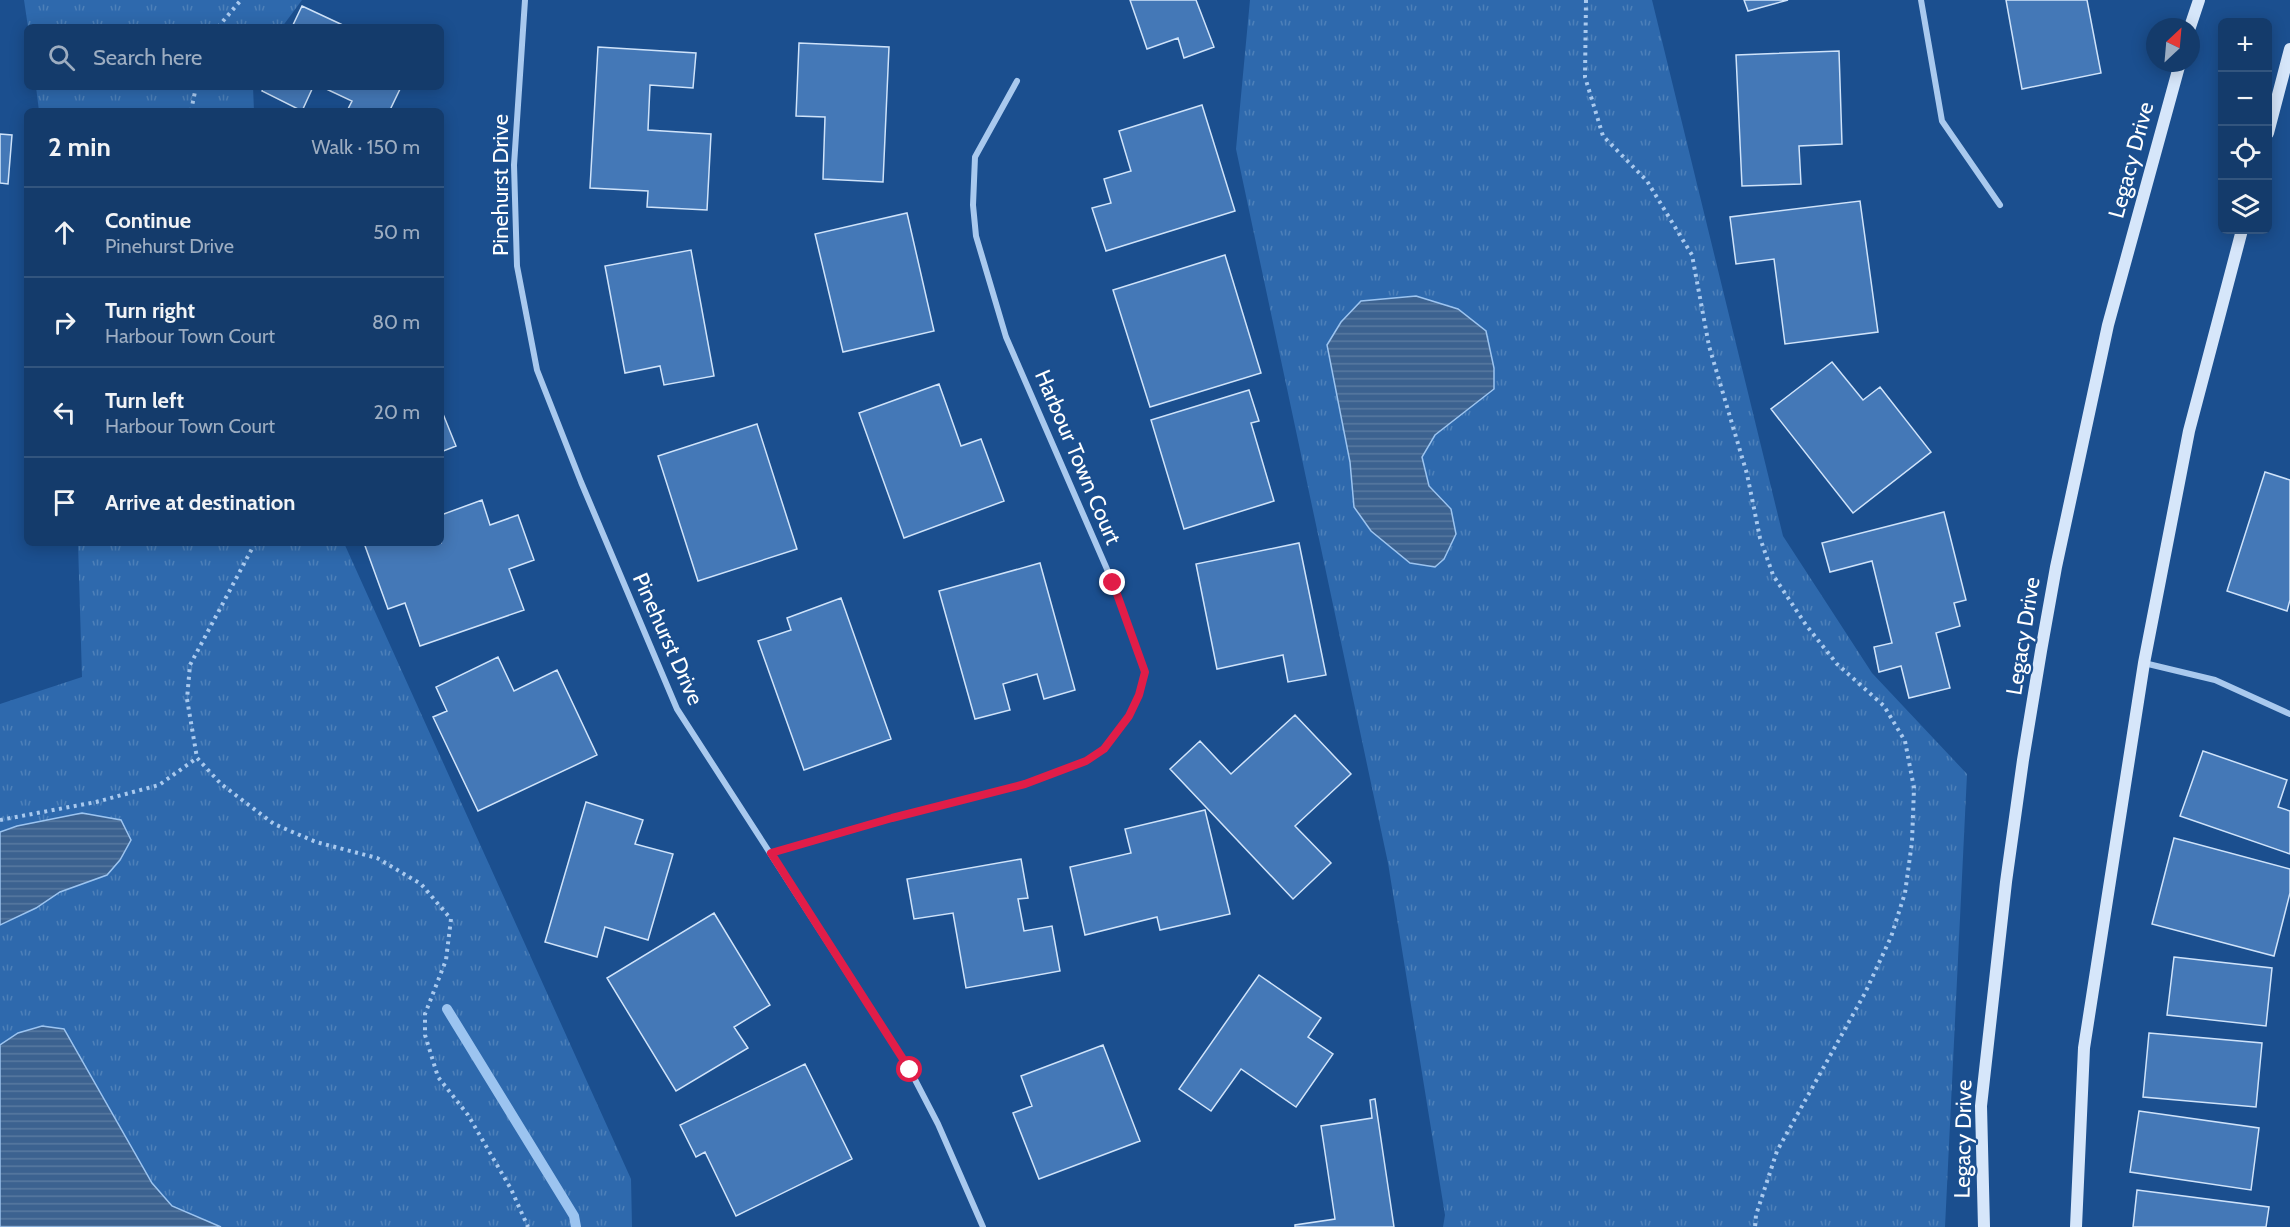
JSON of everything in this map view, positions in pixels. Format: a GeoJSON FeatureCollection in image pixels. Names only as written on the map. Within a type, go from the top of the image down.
{"type":"FeatureCollection","features":[{"type":"Feature","properties":{"kind":"main road"},"geometry":{"type":"LineString","coordinates":[[2193,18],[2199,0]]}},
{"type":"Feature","properties":{"kind":"main road"},"geometry":{"type":"LineString","coordinates":[[2270,126],[2290,48]]}},
{"type":"Feature","properties":{"kind":"main road","name":"Legacy Drive"},"geometry":{"type":"LineString","coordinates":[[1984,1227],[1981,1107],[2006,882],[2041,651],[2056,567],[2108,325],[2178,72]]}},
{"type":"Feature","properties":{"kind":"main road"},"geometry":{"type":"LineString","coordinates":[[2076,1227],[2084,1048],[2144,663],[2189,431],[2241,234]]}},
{"type":"Feature","properties":{"kind":"street","name":"Pinehurst Drive"},"geometry":{"type":"LineString","coordinates":[[525,0],[514,177],[517,266],[537,370],[581,482],[677,709],[910,1070],[938,1124],[983,1227]]}},
{"type":"Feature","properties":{"kind":"street"},"geometry":{"type":"LineString","coordinates":[[1921,0],[1942,120],[2000,205]]}},
{"type":"Feature","properties":{"kind":"street","name":"Harbour Town Court"},"geometry":{"type":"LineString","coordinates":[[771,853],[892,818],[1025,784],[1086,761],[1104,749],[1129,716],[1139,695],[1145,672],[1113,583],[1006,337],[976,236],[973,206],[975,157],[1017,81]]}},
{"type":"Feature","properties":{"kind":"street"},"geometry":{"type":"LineString","coordinates":[[2144,663],[2215,680],[2290,714]]}},
{"type":"Feature","properties":{"kind":"path"},"geometry":{"type":"LineString","coordinates":[[221,24],[241,0]]}},
{"type":"Feature","properties":{"kind":"path"},"geometry":{"type":"LineString","coordinates":[[1586,0],[1585,77],[1603,136],[1647,181],[1692,255],[1709,346],[1747,474],[1760,538],[1773,576],[1806,625],[1837,664],[1884,706],[1905,741],[1914,788],[1912,842],[1905,893],[1891,937],[1865,993],[1777,1151],[1756,1215],[1755,1227]]}},
{"type":"Feature","properties":{"kind":"path"},"geometry":{"type":"LineString","coordinates":[[192,108],[195,90]]}},
{"type":"Feature","properties":{"kind":"path"},"geometry":{"type":"LineString","coordinates":[[253,546],[190,665],[186,699],[197,758],[221,784],[274,824],[316,842],[377,858],[421,884],[451,919],[446,960],[425,1014],[425,1035],[438,1077],[468,1115],[511,1189],[528,1227]]}},
{"type":"Feature","properties":{"kind":"path"},"geometry":{"type":"LineString","coordinates":[[0,820],[96,802],[159,785],[197,758]]}},
{"type":"Feature","properties":{"kind":"green space"},"geometry":{"type":"Polygon","coordinates":[[[24,0],[302,0],[284,24],[28,24],[24,0]]]}},
{"type":"Feature","properties":{"kind":"green space"},"geometry":{"type":"Polygon","coordinates":[[[1250,0],[1652,0],[1783,536],[1872,673],[1967,774],[1945,1227],[1443,1227],[1445,1215],[1388,863],[1236,149],[1250,0]]]}},
{"type":"Feature","properties":{"kind":"green space"},"geometry":{"type":"Polygon","coordinates":[[[36,90],[253,90],[254,108],[39,108],[36,90]]]}},
{"type":"Feature","properties":{"kind":"green space"},"geometry":{"type":"Polygon","coordinates":[[[78,546],[345,546],[631,1179],[632,1227],[0,1227],[0,704],[82,677],[78,546]]]}},
{"type":"Feature","properties":{"kind":"shaded area"},"geometry":{"type":"Polygon","coordinates":[[[1416,296],[1458,309],[1486,331],[1494,368],[1494,389],[1435,435],[1422,457],[1429,486],[1451,509],[1456,534],[1444,559],[1435,567],[1410,563],[1371,531],[1354,507],[1350,462],[1327,345],[1341,322],[1361,301],[1416,296]]]}},
{"type":"Feature","properties":{"kind":"shaded area"},"geometry":{"type":"Polygon","coordinates":[[[82,813],[121,820],[131,840],[120,860],[107,875],[60,892],[36,908],[0,925],[0,832],[17,826],[82,813]]]}},
{"type":"Feature","properties":{"kind":"shaded area"},"geometry":{"type":"Polygon","coordinates":[[[42,1026],[64,1029],[152,1183],[172,1206],[221,1227],[0,1227],[0,1045],[18,1033],[42,1026]]]}},
{"type":"Feature","properties":{"kind":"building"},"geometry":{"type":"Polygon","coordinates":[[[1130,0],[1196,0],[1214,47],[1184,58],[1178,38],[1147,49],[1130,0]]]}},
{"type":"Feature","properties":{"kind":"building"},"geometry":{"type":"Polygon","coordinates":[[[1744,0],[1788,0],[1748,11],[1744,0]]]}},
{"type":"Feature","properties":{"kind":"building"},"geometry":{"type":"Polygon","coordinates":[[[2006,0],[2087,0],[2101,73],[2022,89],[2006,0]]]}},
{"type":"Feature","properties":{"kind":"building"},"geometry":{"type":"Polygon","coordinates":[[[302,6],[341,24],[293,24],[302,6]]]}},
{"type":"Feature","properties":{"kind":"building"},"geometry":{"type":"Polygon","coordinates":[[[799,43],[889,47],[883,182],[823,179],[825,117],[796,116],[799,43]]]}},
{"type":"Feature","properties":{"kind":"building"},"geometry":{"type":"Polygon","coordinates":[[[598,47],[696,53],[693,88],[650,85],[648,130],[711,134],[707,210],[647,207],[648,191],[590,188],[598,47]]]}},
{"type":"Feature","properties":{"kind":"building"},"geometry":{"type":"Polygon","coordinates":[[[1839,51],[1842,144],[1799,146],[1801,184],[1742,186],[1736,55],[1839,51]]]}},
{"type":"Feature","properties":{"kind":"building"},"geometry":{"type":"Polygon","coordinates":[[[312,90],[303,108],[296,108],[262,91],[312,90]]]}},
{"type":"Feature","properties":{"kind":"building"},"geometry":{"type":"Polygon","coordinates":[[[328,90],[400,90],[391,108],[348,108],[352,101],[328,90]]]}},
{"type":"Feature","properties":{"kind":"building"},"geometry":{"type":"Polygon","coordinates":[[[1202,105],[1235,211],[1106,251],[1092,208],[1111,203],[1104,179],[1131,171],[1119,131],[1202,105]]]}},
{"type":"Feature","properties":{"kind":"building"},"geometry":{"type":"Polygon","coordinates":[[[0,134],[12,135],[8,184],[0,183],[0,134]]]}},
{"type":"Feature","properties":{"kind":"building"},"geometry":{"type":"Polygon","coordinates":[[[1860,201],[1878,332],[1785,344],[1774,259],[1736,264],[1730,217],[1860,201]]]}},
{"type":"Feature","properties":{"kind":"building"},"geometry":{"type":"Polygon","coordinates":[[[907,213],[934,331],[843,352],[815,234],[907,213]]]}},
{"type":"Feature","properties":{"kind":"building"},"geometry":{"type":"Polygon","coordinates":[[[691,250],[714,376],[664,385],[660,366],[625,373],[605,266],[691,250]]]}},
{"type":"Feature","properties":{"kind":"building"},"geometry":{"type":"Polygon","coordinates":[[[1225,255],[1261,373],[1150,407],[1113,290],[1225,255]]]}},
{"type":"Feature","properties":{"kind":"building"},"geometry":{"type":"Polygon","coordinates":[[[1832,362],[1863,400],[1880,387],[1931,452],[1853,513],[1771,409],[1832,362]]]}},
{"type":"Feature","properties":{"kind":"building"},"geometry":{"type":"Polygon","coordinates":[[[939,384],[961,446],[981,439],[1004,501],[904,538],[859,413],[939,384]]]}},
{"type":"Feature","properties":{"kind":"building"},"geometry":{"type":"Polygon","coordinates":[[[1249,390],[1259,421],[1251,423],[1274,501],[1184,529],[1151,420],[1249,390]]]}},
{"type":"Feature","properties":{"kind":"building"},"geometry":{"type":"Polygon","coordinates":[[[444,416],[456,446],[444,451],[444,416]]]}},
{"type":"Feature","properties":{"kind":"building"},"geometry":{"type":"Polygon","coordinates":[[[757,424],[797,549],[698,581],[658,456],[757,424]]]}},
{"type":"Feature","properties":{"kind":"building"},"geometry":{"type":"Polygon","coordinates":[[[2265,472],[2290,480],[2290,600],[2287,611],[2227,591],[2265,472]]]}},
{"type":"Feature","properties":{"kind":"building"},"geometry":{"type":"Polygon","coordinates":[[[482,500],[490,525],[518,515],[534,560],[509,569],[524,610],[420,646],[405,603],[388,609],[365,546],[444,546],[444,514],[482,500]]]}},
{"type":"Feature","properties":{"kind":"building"},"geometry":{"type":"Polygon","coordinates":[[[1944,512],[1966,600],[1954,603],[1960,626],[1936,633],[1950,688],[1909,698],[1901,666],[1879,672],[1874,647],[1892,643],[1872,561],[1830,572],[1822,543],[1944,512]]]}},
{"type":"Feature","properties":{"kind":"building"},"geometry":{"type":"Polygon","coordinates":[[[1299,543],[1326,675],[1288,682],[1283,655],[1217,669],[1196,564],[1299,543]]]}},
{"type":"Feature","properties":{"kind":"building"},"geometry":{"type":"Polygon","coordinates":[[[1040,563],[1075,690],[1044,699],[1037,674],[1003,684],[1010,710],[975,719],[939,591],[1040,563]]]}},
{"type":"Feature","properties":{"kind":"building"},"geometry":{"type":"Polygon","coordinates":[[[841,598],[891,739],[804,770],[758,641],[791,630],[787,618],[841,598]]]}},
{"type":"Feature","properties":{"kind":"building"},"geometry":{"type":"Polygon","coordinates":[[[498,657],[514,691],[557,670],[597,755],[478,811],[433,717],[447,711],[436,687],[498,657]]]}},
{"type":"Feature","properties":{"kind":"building"},"geometry":{"type":"Polygon","coordinates":[[[1295,715],[1351,774],[1295,826],[1331,863],[1293,899],[1170,769],[1200,741],[1231,774],[1295,715]]]}},
{"type":"Feature","properties":{"kind":"building"},"geometry":{"type":"Polygon","coordinates":[[[2203,751],[2287,780],[2278,807],[2290,811],[2290,854],[2180,816],[2203,751]]]}},
{"type":"Feature","properties":{"kind":"building"},"geometry":{"type":"Polygon","coordinates":[[[586,802],[643,820],[635,844],[673,854],[648,940],[605,927],[597,957],[545,942],[586,802]]]}},
{"type":"Feature","properties":{"kind":"building"},"geometry":{"type":"Polygon","coordinates":[[[1205,810],[1230,914],[1160,930],[1157,917],[1085,935],[1070,867],[1131,853],[1125,829],[1205,810]]]}},
{"type":"Feature","properties":{"kind":"building"},"geometry":{"type":"Polygon","coordinates":[[[2174,838],[2290,869],[2290,893],[2274,956],[2152,924],[2174,838]]]}},
{"type":"Feature","properties":{"kind":"building"},"geometry":{"type":"Polygon","coordinates":[[[1021,859],[1028,898],[1018,899],[1024,931],[1052,926],[1060,971],[966,988],[953,913],[914,919],[907,879],[1021,859]]]}},
{"type":"Feature","properties":{"kind":"building"},"geometry":{"type":"Polygon","coordinates":[[[714,913],[770,1005],[734,1027],[748,1048],[676,1091],[607,978],[714,913]]]}},
{"type":"Feature","properties":{"kind":"building"},"geometry":{"type":"Polygon","coordinates":[[[2174,957],[2272,968],[2266,1026],[2167,1015],[2174,957]]]}},
{"type":"Feature","properties":{"kind":"building"},"geometry":{"type":"Polygon","coordinates":[[[1259,975],[1321,1018],[1308,1037],[1333,1054],[1296,1107],[1241,1069],[1211,1111],[1179,1089],[1259,975]]]}},
{"type":"Feature","properties":{"kind":"building"},"geometry":{"type":"Polygon","coordinates":[[[2149,1033],[2262,1043],[2256,1107],[2143,1097],[2149,1033]]]}},
{"type":"Feature","properties":{"kind":"building"},"geometry":{"type":"Polygon","coordinates":[[[1103,1045],[1140,1141],[1039,1179],[1013,1113],[1032,1106],[1021,1076],[1103,1045]]]}},
{"type":"Feature","properties":{"kind":"building"},"geometry":{"type":"Polygon","coordinates":[[[805,1064],[852,1159],[736,1216],[705,1152],[696,1157],[680,1125],[805,1064]]]}},
{"type":"Feature","properties":{"kind":"building"},"geometry":{"type":"Polygon","coordinates":[[[1375,1099],[1394,1227],[1295,1227],[1295,1225],[1335,1219],[1321,1126],[1372,1118],[1370,1100],[1375,1099]]]}},
{"type":"Feature","properties":{"kind":"building"},"geometry":{"type":"Polygon","coordinates":[[[2139,1111],[2259,1128],[2251,1190],[2130,1172],[2139,1111]]]}},
{"type":"Feature","properties":{"kind":"building"},"geometry":{"type":"Polygon","coordinates":[[[2137,1190],[2269,1207],[2266,1227],[2133,1227],[2137,1190]]]}},
{"type":"Feature","properties":{"kind":"waterway"},"geometry":{"type":"LineString","coordinates":[[447,1009],[574,1216],[576,1227]]}},
{"type":"Feature","properties":{"kind":"route"},"geometry":{"type":"LineString","coordinates":[[910,1070],[771,853],[892,818],[1025,784],[1086,761],[1104,749],[1129,716],[1139,695],[1145,672],[1113,583]]}}]}
